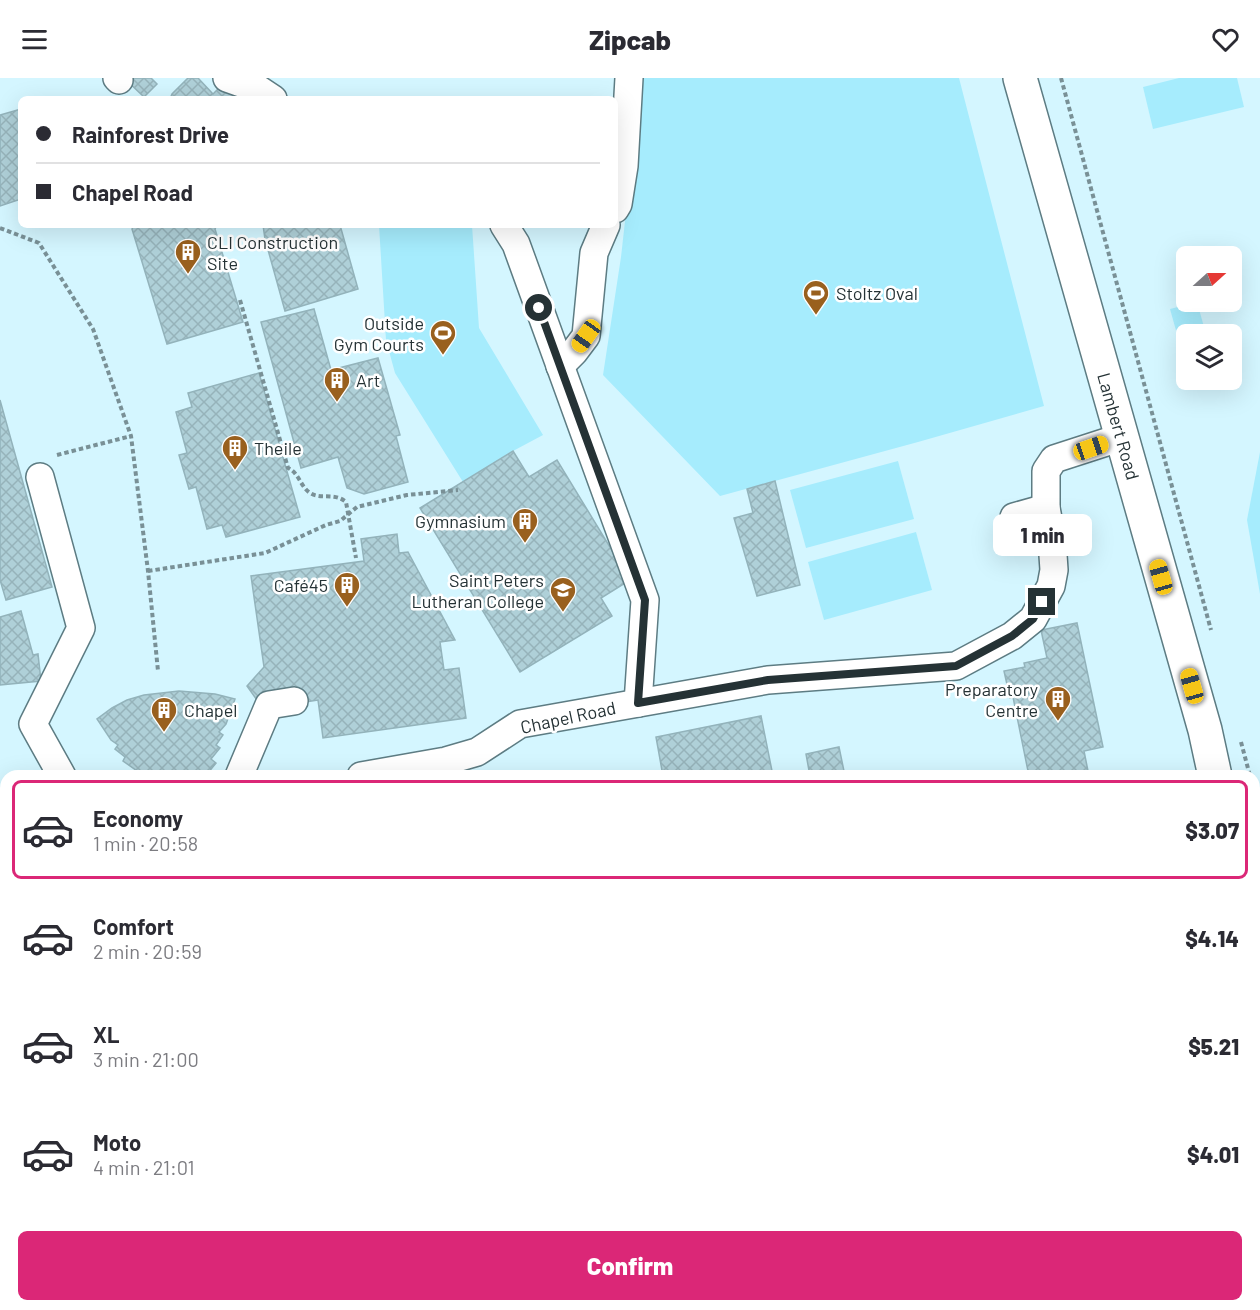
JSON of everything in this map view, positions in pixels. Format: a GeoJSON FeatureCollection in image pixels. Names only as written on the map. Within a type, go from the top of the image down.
{"type":"FeatureCollection","features":[{"type":"Feature","properties":{"kind":"main road","name":"Lambert Road"},"geometry":{"type":"LineString","coordinates":[[1020,78],[1205,730],[1214,770]]}},
{"type":"Feature","properties":{"kind":"street"},"geometry":{"type":"LineString","coordinates":[[227,78],[258,89],[268,96]]}},
{"type":"Feature","properties":{"kind":"street"},"geometry":{"type":"LineString","coordinates":[[618,204],[624,166],[629,78]]}},
{"type":"Feature","properties":{"kind":"street"},"geometry":{"type":"LineString","coordinates":[[506,228],[516,244],[645,600],[638,703]]}},
{"type":"Feature","properties":{"kind":"street"},"geometry":{"type":"LineString","coordinates":[[560,366],[586,336],[594,253],[605,228]]}},
{"type":"Feature","properties":{"kind":"street","name":"Chapel Road"},"geometry":{"type":"LineString","coordinates":[[395,770],[446,761],[477,752],[520,724],[768,680],[956,666],[1012,636],[1033,619],[1051,586],[1054,570],[1052,540],[1046,508],[1046,471],[1054,459],[1122,437]]}},
{"type":"Feature","properties":{"kind":"street"},"geometry":{"type":"LineString","coordinates":[[40,477],[81,628],[33,724],[59,770]]}},
{"type":"Feature","properties":{"kind":"street"},"geometry":{"type":"LineString","coordinates":[[1014,517],[1046,508]]}},
{"type":"Feature","properties":{"kind":"street"},"geometry":{"type":"LineString","coordinates":[[242,770],[269,705],[294,701]]}},
{"type":"Feature","properties":{"kind":"path"},"geometry":{"type":"LineString","coordinates":[[1061,78],[1213,638]]}},
{"type":"Feature","properties":{"kind":"path"},"geometry":{"type":"LineString","coordinates":[[0,228],[39,243],[93,330],[131,436],[158,672]]}},
{"type":"Feature","properties":{"kind":"path"},"geometry":{"type":"LineString","coordinates":[[240,300],[288,468],[294,470],[310,493],[337,497],[346,502],[356,558]]}},
{"type":"Feature","properties":{"kind":"path"},"geometry":{"type":"LineString","coordinates":[[74,451],[131,436]]}},
{"type":"Feature","properties":{"kind":"path"},"geometry":{"type":"LineString","coordinates":[[148,571],[265,553],[326,525],[340,521],[357,507],[406,495],[458,490]]}},
{"type":"Feature","properties":{"kind":"path"},"geometry":{"type":"LineString","coordinates":[[1241,741],[1248,770]]}},
{"type":"Feature","properties":{"kind":"shaded area","name":"Stoltz Oval"},"geometry":{"type":"Polygon","coordinates":[[[641,78],[959,78],[1044,406],[720,496],[603,375],[621,257],[641,78]]]}},
{"type":"Feature","properties":{"kind":"shaded area"},"geometry":{"type":"Polygon","coordinates":[[[1179,78],[1237,78],[1244,107],[1153,129],[1143,87],[1179,78]]]}},
{"type":"Feature","properties":{"kind":"shaded area","name":"Outside Gym Courts"},"geometry":{"type":"Polygon","coordinates":[[[379,228],[472,228],[479,328],[543,435],[463,482],[395,373],[386,340],[379,228]]]}},
{"type":"Feature","properties":{"kind":"shaded area"},"geometry":{"type":"Polygon","coordinates":[[[1176,307],[1176,312],[1200,312],[1203,324],[1176,324],[1176,330],[1170,309],[1176,307]]]}},
{"type":"Feature","properties":{"kind":"shaded area"},"geometry":{"type":"Polygon","coordinates":[[[1260,452],[1260,594],[1247,520],[1260,452]]]}},
{"type":"Feature","properties":{"kind":"shaded area"},"geometry":{"type":"Polygon","coordinates":[[[898,461],[914,519],[806,548],[790,490],[898,461]]]}},
{"type":"Feature","properties":{"kind":"shaded area"},"geometry":{"type":"Polygon","coordinates":[[[916,532],[932,590],[824,620],[808,562],[916,532]]]}},
{"type":"Feature","properties":{"kind":"building"},"geometry":{"type":"Polygon","coordinates":[[[124,78],[151,78],[157,84],[143,96],[124,78]]]}},
{"type":"Feature","properties":{"kind":"building"},"geometry":{"type":"Polygon","coordinates":[[[188,78],[198,78],[213,94],[223,84],[234,96],[171,96],[188,78]]]}},
{"type":"Feature","properties":{"kind":"building"},"geometry":{"type":"Polygon","coordinates":[[[18,110],[18,200],[0,206],[0,115],[18,110]]]}},
{"type":"Feature","properties":{"kind":"building","name":"CLI Construction Site"},"geometry":{"type":"Polygon","coordinates":[[[216,228],[243,322],[167,344],[132,229],[216,228]]]}},
{"type":"Feature","properties":{"kind":"building"},"geometry":{"type":"Polygon","coordinates":[[[263,228],[341,228],[358,289],[285,311],[263,228]]]}},
{"type":"Feature","properties":{"kind":"building","name":"Art"},"geometry":{"type":"Polygon","coordinates":[[[314,309],[331,370],[378,358],[400,435],[396,436],[408,482],[364,494],[347,488],[338,457],[301,468],[261,322],[314,309]]]}},
{"type":"Feature","properties":{"kind":"building","name":"Theile"},"geometry":{"type":"Polygon","coordinates":[[[259,373],[300,517],[226,537],[222,525],[207,529],[196,487],[189,489],[179,455],[187,453],[176,412],[192,407],[188,393],[259,373]]]}},
{"type":"Feature","properties":{"kind":"building"},"geometry":{"type":"Polygon","coordinates":[[[0,400],[52,587],[6,600],[0,580],[0,400]]]}},
{"type":"Feature","properties":{"kind":"building","name":"Gymnasium"},"geometry":{"type":"Polygon","coordinates":[[[513,451],[529,477],[557,460],[630,580],[601,598],[612,616],[520,672],[420,508],[513,451]]]}},
{"type":"Feature","properties":{"kind":"building"},"geometry":{"type":"Polygon","coordinates":[[[775,481],[800,585],[757,596],[734,518],[753,513],[747,489],[775,481]]]}},
{"type":"Feature","properties":{"kind":"building","name":"Café45"},"geometry":{"type":"Polygon","coordinates":[[[397,534],[399,553],[408,552],[455,640],[440,642],[444,670],[459,668],[466,718],[323,738],[318,700],[299,703],[259,703],[247,686],[264,667],[251,576],[364,561],[361,539],[397,534]]]}},
{"type":"Feature","properties":{"kind":"building"},"geometry":{"type":"Polygon","coordinates":[[[21,611],[33,655],[38,654],[41,681],[0,685],[0,617],[21,611]]]}},
{"type":"Feature","properties":{"kind":"building","name":"Preparatory Centre"},"geometry":{"type":"Polygon","coordinates":[[[1077,623],[1103,747],[1084,751],[1088,770],[1028,770],[1013,697],[1010,698],[1004,671],[1025,667],[1024,663],[1047,658],[1041,630],[1077,623]]]}},
{"type":"Feature","properties":{"kind":"building","name":"Chapel"},"geometry":{"type":"Polygon","coordinates":[[[179,691],[215,694],[235,699],[226,724],[219,732],[223,735],[216,745],[220,748],[211,759],[216,763],[210,770],[136,770],[123,761],[125,757],[115,749],[118,745],[111,740],[97,719],[127,700],[144,695],[179,691]]]}},
{"type":"Feature","properties":{"kind":"building"},"geometry":{"type":"Polygon","coordinates":[[[761,716],[772,770],[662,770],[656,737],[761,716]]]}},
{"type":"Feature","properties":{"kind":"building"},"geometry":{"type":"Polygon","coordinates":[[[839,747],[844,770],[809,770],[806,754],[839,747]]]}},
{"type":"Feature","properties":{"kind":"place","name":"CLI Construction Site"},"geometry":{"type":"Point","coordinates":[188,275]}},
{"type":"Feature","properties":{"kind":"place","name":"Stoltz Oval"},"geometry":{"type":"Point","coordinates":[816,316]}},
{"type":"Feature","properties":{"kind":"place","name":"Outside Gym Courts"},"geometry":{"type":"Point","coordinates":[443,356]}},
{"type":"Feature","properties":{"kind":"place","name":"Art"},"geometry":{"type":"Point","coordinates":[337,403]}},
{"type":"Feature","properties":{"kind":"place","name":"Theile"},"geometry":{"type":"Point","coordinates":[235,471]}},
{"type":"Feature","properties":{"kind":"place","name":"Gymnasium"},"geometry":{"type":"Point","coordinates":[525,544]}},
{"type":"Feature","properties":{"kind":"place","name":"Café45"},"geometry":{"type":"Point","coordinates":[347,608]}},
{"type":"Feature","properties":{"kind":"place","name":"Saint Peters Lutheran College"},"geometry":{"type":"Point","coordinates":[563,613]}},
{"type":"Feature","properties":{"kind":"place","name":"Preparatory Centre"},"geometry":{"type":"Point","coordinates":[1058,722]}},
{"type":"Feature","properties":{"kind":"place","name":"Chapel"},"geometry":{"type":"Point","coordinates":[164,733]}},
{"type":"Feature","properties":{"kind":"route"},"geometry":{"type":"LineString","coordinates":[[539,308],[645,600],[638,703],[768,680],[956,666],[1012,636],[1033,619],[1042,602]]}}]}
